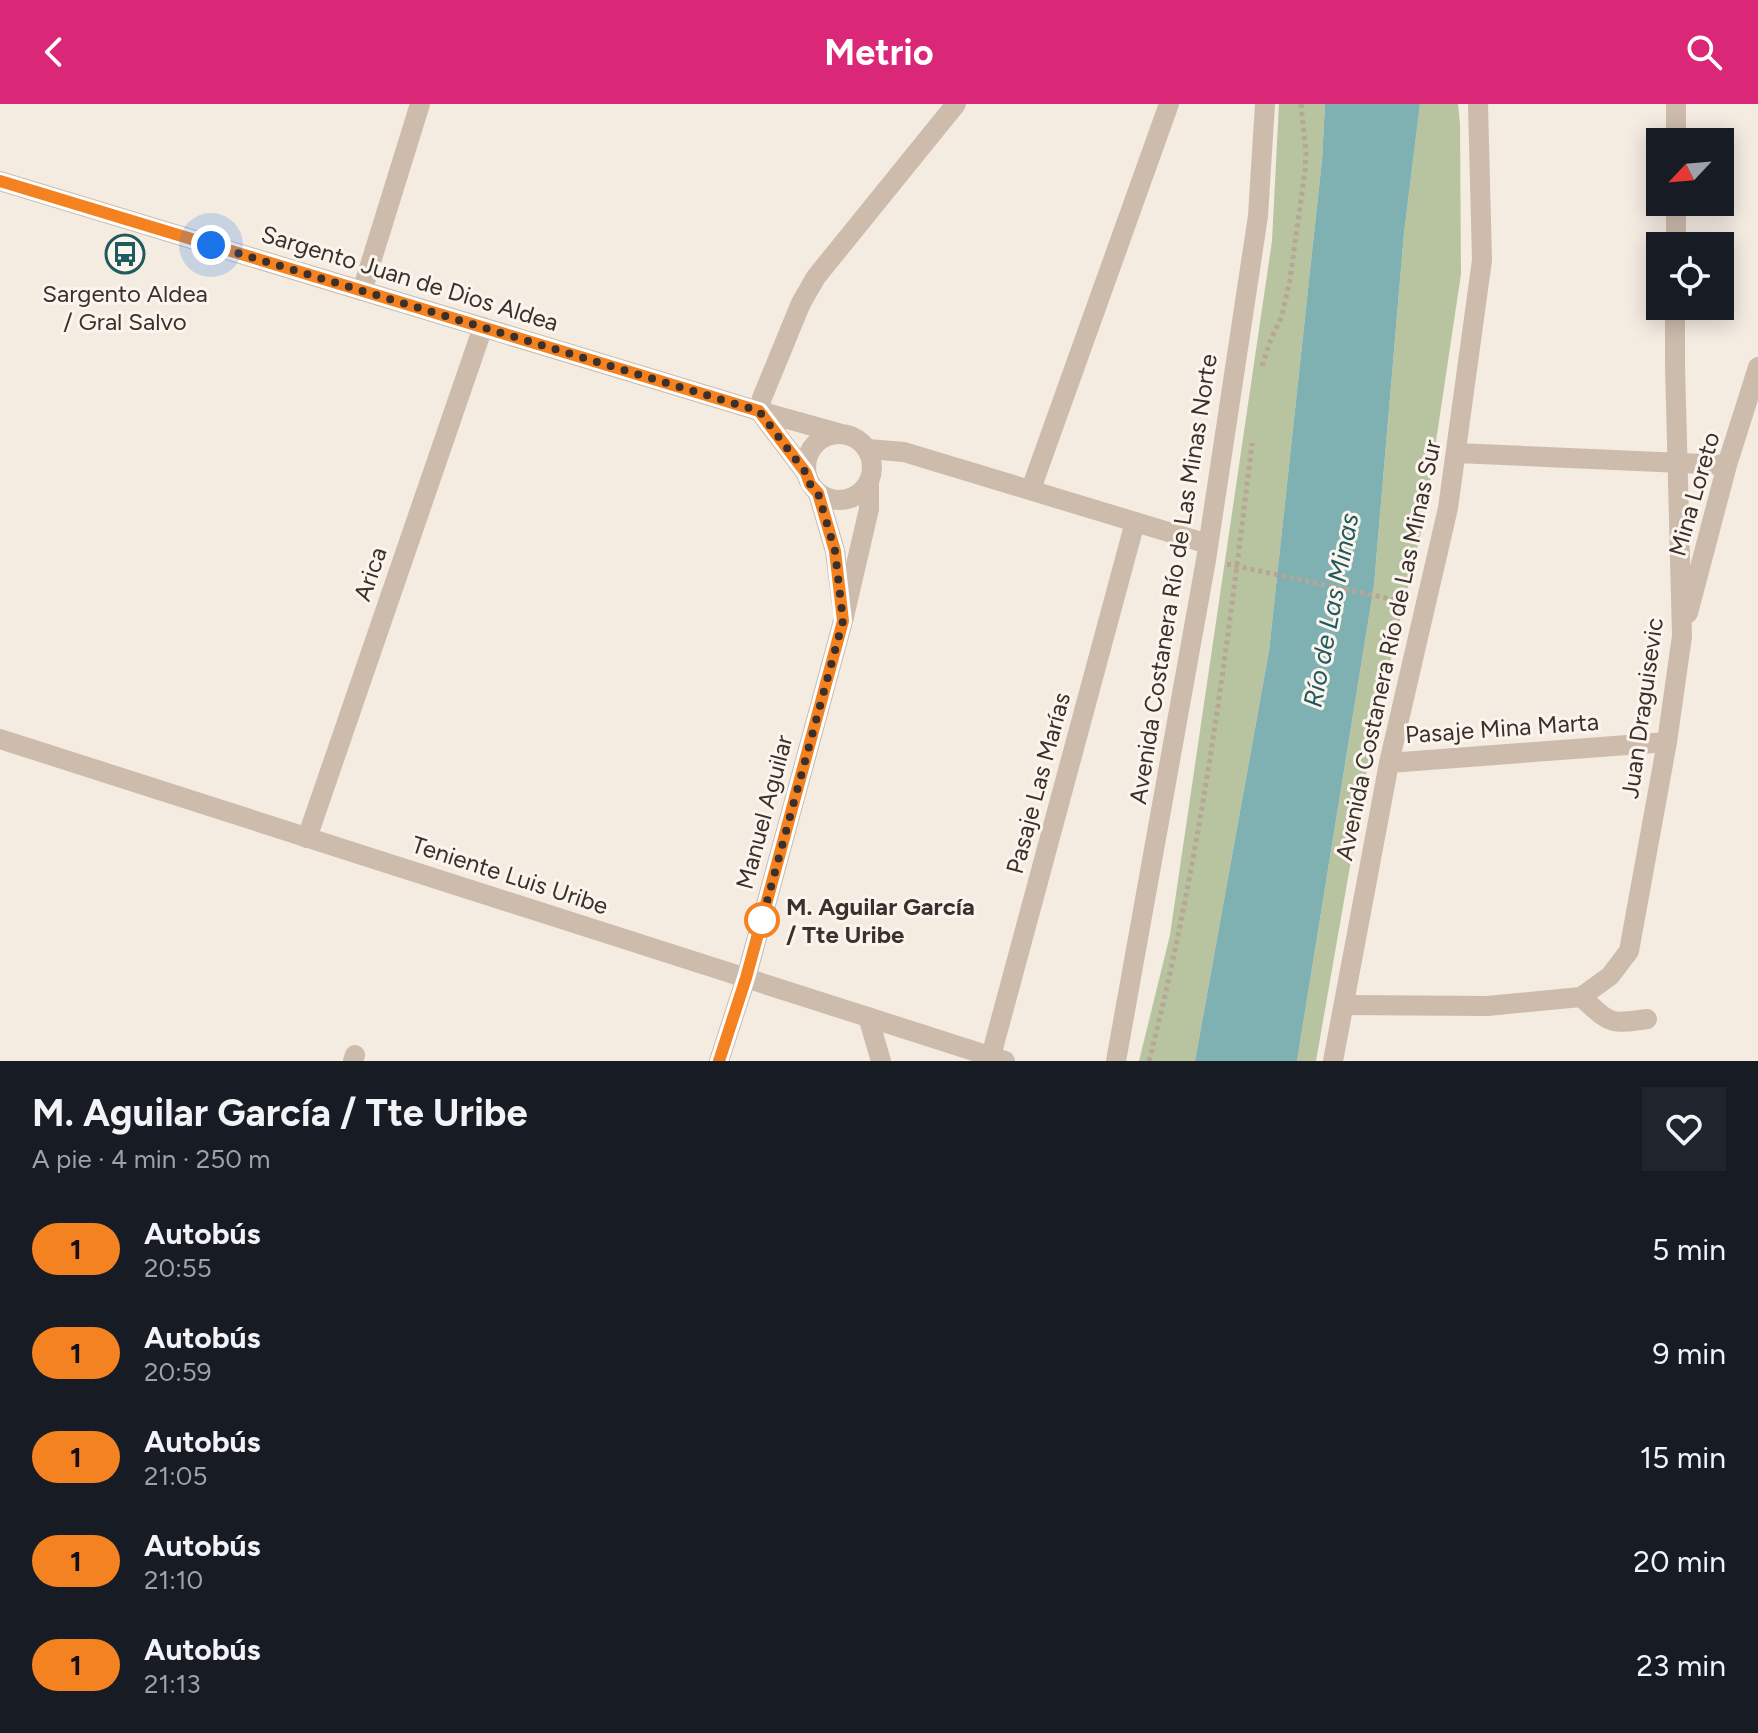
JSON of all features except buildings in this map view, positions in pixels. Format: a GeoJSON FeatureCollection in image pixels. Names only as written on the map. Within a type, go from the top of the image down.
{"type":"FeatureCollection","features":[{"type":"Feature","properties":{"kind":"street"},"geometry":{"type":"LineString","coordinates":[[362,291],[420,104]]}},
{"type":"Feature","properties":{"kind":"street"},"geometry":{"type":"LineString","coordinates":[[806,473],[806,462],[817,441],[838,433],[860,441],[868,449],[872,461],[869,483],[861,492],[840,501],[828,499],[810,484],[806,473],[759,411],[762,398],[801,303],[816,277],[956,104]]}},
{"type":"Feature","properties":{"kind":"street"},"geometry":{"type":"LineString","coordinates":[[1031,489],[1169,104]]}},
{"type":"Feature","properties":{"kind":"street","name":"Avenida Costanera Río de Las Minas Norte"},"geometry":{"type":"LineString","coordinates":[[1116,1061],[1207,552],[1258,216],[1265,104]]}},
{"type":"Feature","properties":{"kind":"street","name":"Avenida Costanera Río de Las Minas Sur"},"geometry":{"type":"LineString","coordinates":[[1333,1061],[1389,763],[1448,508],[1482,260],[1478,104]]}},
{"type":"Feature","properties":{"kind":"street"},"geometry":{"type":"LineString","coordinates":[[1676,104],[1676,128]]}},
{"type":"Feature","properties":{"kind":"street","name":"Sargento Juan de Dios Aldea"},"geometry":{"type":"LineString","coordinates":[[0,181],[838,433]]}},
{"type":"Feature","properties":{"kind":"street","name":"Juan Draguisevic"},"geometry":{"type":"LineString","coordinates":[[1581,997],[1610,976],[1629,951],[1667,742],[1682,636],[1675,320]]}},
{"type":"Feature","properties":{"kind":"street","name":"Arica"},"geometry":{"type":"LineString","coordinates":[[307,838],[483,327]]}},
{"type":"Feature","properties":{"kind":"street","name":"Mina Loreto"},"geometry":{"type":"LineString","coordinates":[[1682,636],[1727,465],[1758,367]]}},
{"type":"Feature","properties":{"kind":"street"},"geometry":{"type":"LineString","coordinates":[[868,449],[904,452],[1031,489],[1135,522],[1207,552]]}},
{"type":"Feature","properties":{"kind":"street"},"geometry":{"type":"LineString","coordinates":[[1456,453],[1727,465]]}},
{"type":"Feature","properties":{"kind":"street","name":"Manuel Aguilar"},"geometry":{"type":"LineString","coordinates":[[719,1061],[746,978],[843,621],[869,509],[869,483]]}},
{"type":"Feature","properties":{"kind":"street","name":"Manuel Aguilar"},"geometry":{"type":"LineString","coordinates":[[818,493],[835,551],[843,621]]}},
{"type":"Feature","properties":{"kind":"street","name":"Pasaje Las Marías"},"geometry":{"type":"LineString","coordinates":[[998,1059],[1135,522]]}},
{"type":"Feature","properties":{"kind":"street","name":"Teniente Luis Uribe"},"geometry":{"type":"LineString","coordinates":[[0,739],[998,1059]]}},
{"type":"Feature","properties":{"kind":"street","name":"Pasaje Mina Marta"},"geometry":{"type":"LineString","coordinates":[[1389,763],[1667,742]]}},
{"type":"Feature","properties":{"kind":"street"},"geometry":{"type":"LineString","coordinates":[[1344,1005],[1487,1006],[1581,997],[1607,1020],[1618,1023],[1647,1019]]}},
{"type":"Feature","properties":{"kind":"street"},"geometry":{"type":"LineString","coordinates":[[868,1017],[881,1061]]}},
{"type":"Feature","properties":{"kind":"path"},"geometry":{"type":"LineString","coordinates":[[1260,374],[1282,316],[1290,279],[1305,171],[1301,104]]}},
{"type":"Feature","properties":{"kind":"path"},"geometry":{"type":"LineString","coordinates":[[1149,1061],[1165,999],[1207,778],[1253,433]]}},
{"type":"Feature","properties":{"kind":"path"},"geometry":{"type":"LineString","coordinates":[[1207,552],[1237,565],[1380,595]]}},
{"type":"Feature","properties":{"kind":"green space"},"geometry":{"type":"Polygon","coordinates":[[[1279,104],[1325,104],[1322,160],[1269,651],[1195,1061],[1139,1061],[1170,935],[1272,241],[1279,104]]]}},
{"type":"Feature","properties":{"kind":"green space"},"geometry":{"type":"Polygon","coordinates":[[[1420,104],[1458,104],[1461,274],[1425,515],[1373,735],[1316,1061],[1297,1061],[1374,585],[1404,233],[1420,104]]]}},
{"type":"Feature","properties":{"kind":"water","name":"Río de Las Minas"},"geometry":{"type":"Polygon","coordinates":[[[1325,104],[1420,104],[1404,233],[1374,585],[1297,1061],[1195,1061],[1269,651],[1322,160],[1325,104]]]}},
{"type":"Feature","properties":{"kind":"bus line","name":"1"},"geometry":{"type":"LineString","coordinates":[[0,181],[759,411],[818,493],[835,551],[843,621],[746,978],[719,1061]]}},
{"type":"Feature","properties":{"kind":"place","name":"Sargento Aldea / Gral Salvo"},"geometry":{"type":"Point","coordinates":[125,254]}},
{"type":"Feature","properties":{"kind":"place","name":"M. Aguilar García / Tte Uribe"},"geometry":{"type":"Point","coordinates":[762,920]}},
{"type":"Feature","properties":{"kind":"route"},"geometry":{"type":"LineString","coordinates":[[211,245],[759,411],[818,493],[835,551],[843,621],[762,920]]}}]}
